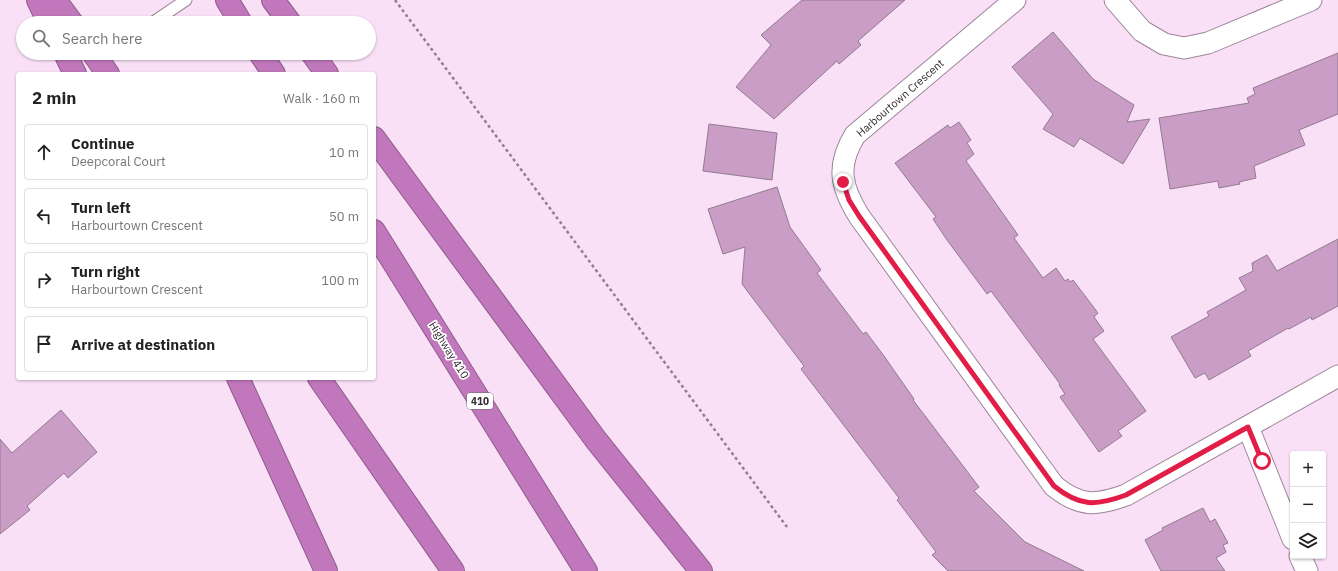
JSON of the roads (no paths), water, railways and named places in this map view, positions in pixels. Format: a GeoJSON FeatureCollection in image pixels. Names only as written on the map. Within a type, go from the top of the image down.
{"type":"FeatureCollection","features":[{"type":"Feature","properties":{"kind":"highway"},"geometry":{"type":"LineString","coordinates":[[38,0],[46,16]]}},
{"type":"Feature","properties":{"kind":"highway"},"geometry":{"type":"LineString","coordinates":[[55,0],[67,16]]}},
{"type":"Feature","properties":{"kind":"highway"},"geometry":{"type":"LineString","coordinates":[[227,0],[237,16]]}},
{"type":"Feature","properties":{"kind":"highway"},"geometry":{"type":"LineString","coordinates":[[273,0],[285,16]]}},
{"type":"Feature","properties":{"kind":"highway"},"geometry":{"type":"LineString","coordinates":[[68,60],[74,72]]}},
{"type":"Feature","properties":{"kind":"highway"},"geometry":{"type":"LineString","coordinates":[[265,60],[273,72]]}},
{"type":"Feature","properties":{"kind":"highway"},"geometry":{"type":"LineString","coordinates":[[317,60],[326,72]]}},
{"type":"Feature","properties":{"kind":"highway"},"geometry":{"type":"LineString","coordinates":[[376,141],[596,440],[701,571]]}},
{"type":"Feature","properties":{"kind":"highway","name":"Highway 410"},"geometry":{"type":"LineString","coordinates":[[376,234],[586,571]]}},
{"type":"Feature","properties":{"kind":"highway"},"geometry":{"type":"LineString","coordinates":[[239,380],[326,571]]}},
{"type":"Feature","properties":{"kind":"highway"},"geometry":{"type":"LineString","coordinates":[[320,380],[453,571]]}},
{"type":"Feature","properties":{"kind":"street","name":"Harbourtown Crescent"},"geometry":{"type":"LineString","coordinates":[[1015,0],[855,135],[848,147],[843,163],[843,182],[849,200],[1054,486],[1067,496],[1083,502],[1104,503],[1126,495],[1338,376]]}},
{"type":"Feature","properties":{"kind":"street"},"geometry":{"type":"LineString","coordinates":[[1115,0],[1142,31],[1164,44],[1184,48],[1208,43],[1311,0]]}},
{"type":"Feature","properties":{"kind":"street"},"geometry":{"type":"LineString","coordinates":[[1248,427],[1290,532]]}},
{"type":"Feature","properties":{"kind":"street"},"geometry":{"type":"LineString","coordinates":[[1301,559],[1307,571]]}},
{"type":"Feature","properties":{"kind":"lane"},"geometry":{"type":"LineString","coordinates":[[162,16],[186,0]]}}]}
